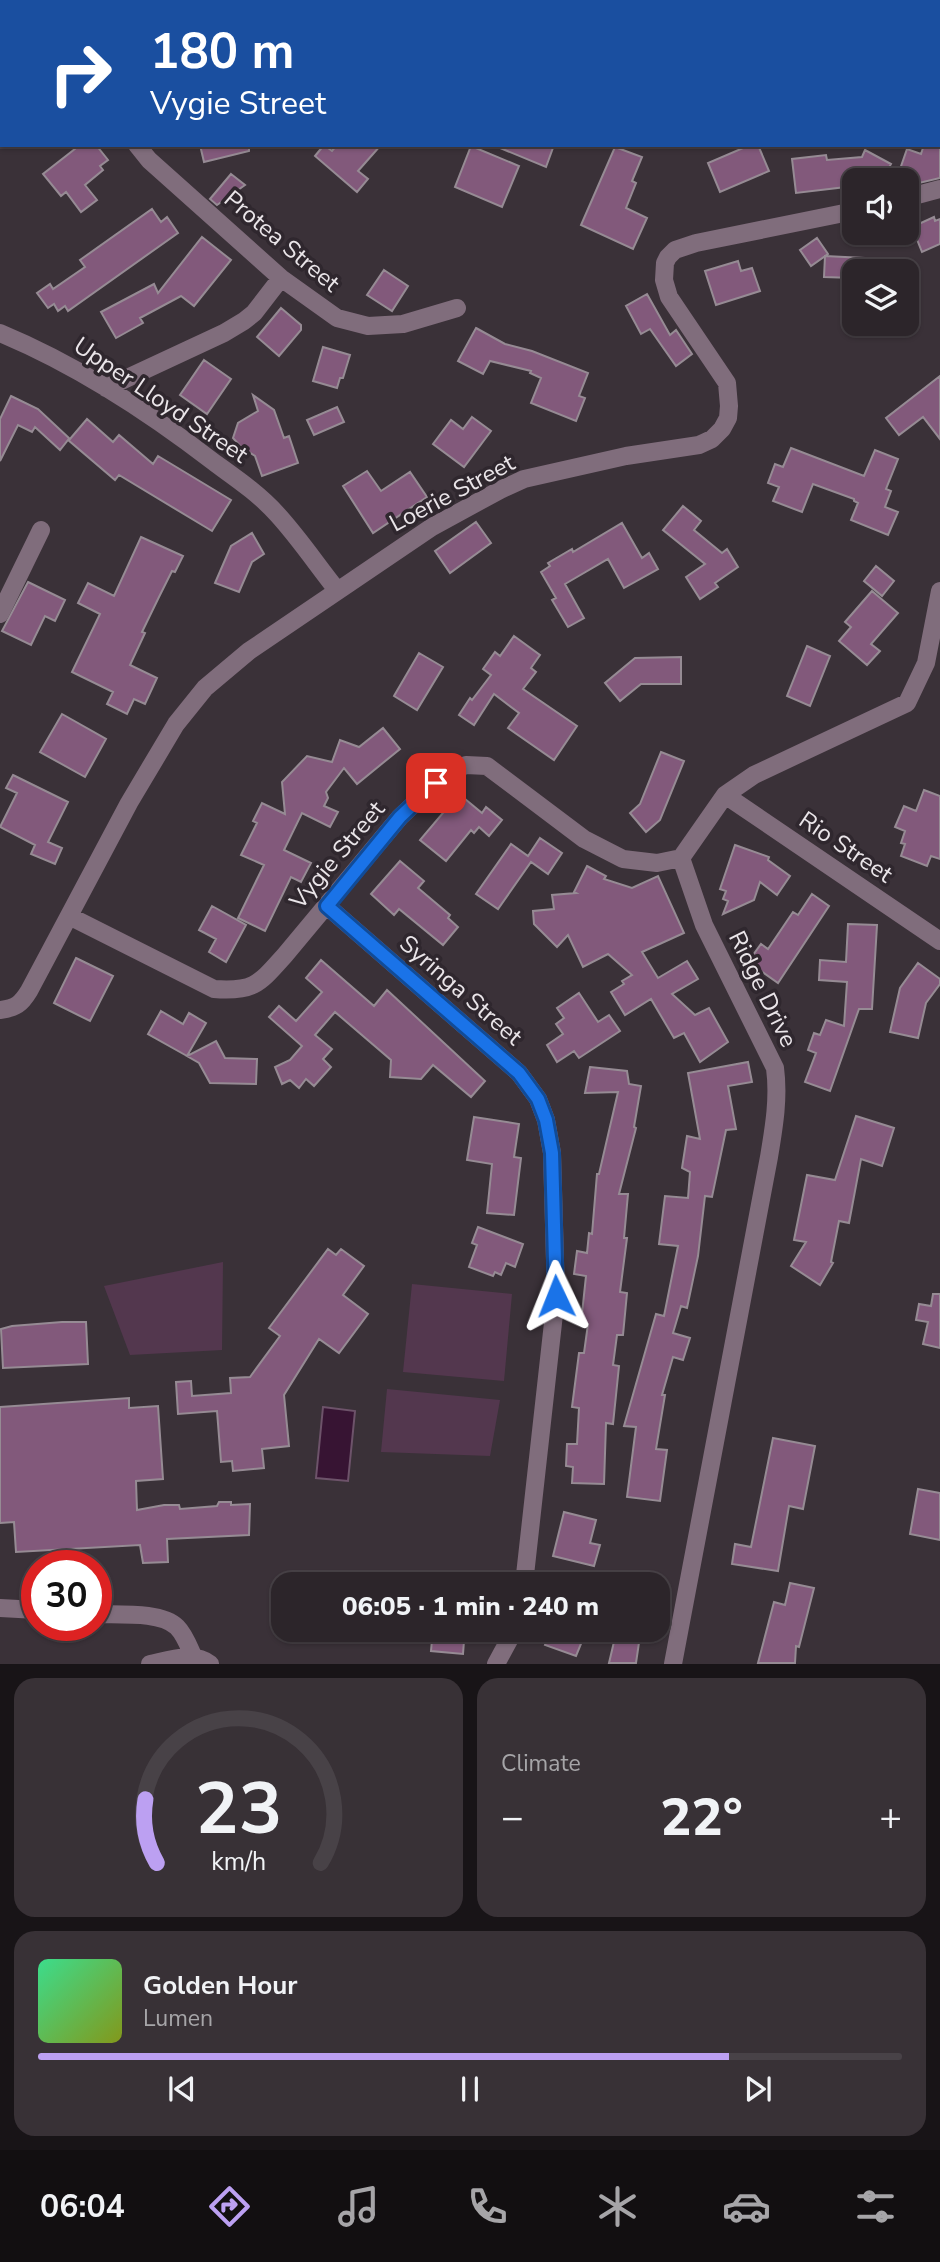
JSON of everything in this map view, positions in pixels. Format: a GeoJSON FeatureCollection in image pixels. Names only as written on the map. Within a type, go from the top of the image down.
{"type":"FeatureCollection","features":[{"type":"Feature","properties":{"kind":"street","name":"Protea Street"},"geometry":{"type":"LineString","coordinates":[[139,147],[149,160],[281,278],[337,318],[368,326],[403,324],[457,308]]}},
{"type":"Feature","properties":{"kind":"street"},"geometry":{"type":"LineString","coordinates":[[919,195],[940,189]]}},
{"type":"Feature","properties":{"kind":"street","name":"Loerie Street"},"geometry":{"type":"LineString","coordinates":[[0,1010],[12,1009],[20,1004],[129,803],[176,724],[205,688],[249,651],[432,527],[524,479],[626,456],[699,445],[712,439],[728,418],[727,383],[669,297],[664,280],[668,257],[676,250],[696,243],[842,213]]}},
{"type":"Feature","properties":{"kind":"street"},"geometry":{"type":"LineString","coordinates":[[106,387],[224,333],[244,321],[254,313],[281,278]]}},
{"type":"Feature","properties":{"kind":"street","name":"Upper Lloyd Street"},"geometry":{"type":"LineString","coordinates":[[0,333],[34,347],[106,387],[181,437],[252,491],[276,513],[337,590]]}},
{"type":"Feature","properties":{"kind":"street"},"geometry":{"type":"LineString","coordinates":[[0,614],[41,530]]}},
{"type":"Feature","properties":{"kind":"street"},"geometry":{"type":"LineString","coordinates":[[681,858],[724,795],[766,769],[907,703],[926,663],[940,591]]}},
{"type":"Feature","properties":{"kind":"street","name":"Vygie Street"},"geometry":{"type":"LineString","coordinates":[[69,916],[214,989],[248,988],[268,974],[400,817],[447,773],[466,765],[487,766],[584,838],[622,859],[657,863],[681,858]]}},
{"type":"Feature","properties":{"kind":"street","name":"Rio Street"},"geometry":{"type":"LineString","coordinates":[[724,795],[940,941]]}},
{"type":"Feature","properties":{"kind":"street","name":"Ridge Drive"},"geometry":{"type":"LineString","coordinates":[[673,1664],[769,1157],[777,1111],[778,1086],[775,1068],[704,925],[681,858]]}},
{"type":"Feature","properties":{"kind":"street","name":"Syringa Street"},"geometry":{"type":"LineString","coordinates":[[327,906],[519,1073],[538,1099],[546,1120],[552,1153],[556,1296],[525,1572]]}},
{"type":"Feature","properties":{"kind":"street"},"geometry":{"type":"LineString","coordinates":[[0,1608],[21,1609]]}},
{"type":"Feature","properties":{"kind":"street"},"geometry":{"type":"LineString","coordinates":[[112,1615],[164,1619],[179,1628],[202,1660]]}},
{"type":"Feature","properties":{"kind":"street"},"geometry":{"type":"LineString","coordinates":[[496,1664],[507,1642]]}},
{"type":"Feature","properties":{"kind":"street"},"geometry":{"type":"LineString","coordinates":[[150,1664],[202,1660]]}},
{"type":"Feature","properties":{"kind":"shaded area"},"geometry":{"type":"Polygon","coordinates":[[[223,1262],[222,1350],[130,1355],[104,1286],[223,1262]]]}},
{"type":"Feature","properties":{"kind":"shaded area"},"geometry":{"type":"Polygon","coordinates":[[[412,1284],[512,1294],[504,1381],[403,1372],[412,1284]]]}},
{"type":"Feature","properties":{"kind":"shaded area"},"geometry":{"type":"Polygon","coordinates":[[[387,1389],[500,1400],[490,1456],[381,1452],[387,1389]]]}},
{"type":"Feature","properties":{"kind":"shaded area"},"geometry":{"type":"Polygon","coordinates":[[[323,1407],[355,1411],[348,1481],[316,1478],[323,1407]]]}},
{"type":"Feature","properties":{"kind":"building"},"geometry":{"type":"Polygon","coordinates":[[[77,147],[98,147],[108,160],[100,166],[103,170],[85,185],[97,200],[81,212],[66,192],[61,196],[43,174],[77,147]]]}},
{"type":"Feature","properties":{"kind":"building"},"geometry":{"type":"Polygon","coordinates":[[[200,147],[249,147],[249,151],[204,162],[200,147]]]}},
{"type":"Feature","properties":{"kind":"building"},"geometry":{"type":"Polygon","coordinates":[[[322,147],[332,151],[335,147],[379,147],[358,171],[368,179],[357,192],[315,156],[322,147]]]}},
{"type":"Feature","properties":{"kind":"building"},"geometry":{"type":"Polygon","coordinates":[[[471,147],[519,166],[502,207],[455,187],[471,147]]]}},
{"type":"Feature","properties":{"kind":"building"},"geometry":{"type":"Polygon","coordinates":[[[498,147],[553,147],[546,167],[498,147]]]}},
{"type":"Feature","properties":{"kind":"building"},"geometry":{"type":"Polygon","coordinates":[[[615,147],[642,157],[632,181],[636,183],[626,208],[647,218],[633,249],[581,225],[615,147]]]}},
{"type":"Feature","properties":{"kind":"building"},"geometry":{"type":"Polygon","coordinates":[[[745,147],[759,147],[769,171],[720,192],[708,163],[745,147]]]}},
{"type":"Feature","properties":{"kind":"building"},"geometry":{"type":"Polygon","coordinates":[[[923,147],[940,147],[940,178],[919,183],[919,168],[900,168],[907,149],[921,154],[923,147]]]}},
{"type":"Feature","properties":{"kind":"building"},"geometry":{"type":"Polygon","coordinates":[[[865,150],[891,164],[889,168],[842,168],[842,187],[796,193],[792,159],[826,155],[827,160],[862,157],[865,150]]]}},
{"type":"Feature","properties":{"kind":"building"},"geometry":{"type":"Polygon","coordinates":[[[231,174],[245,185],[217,205],[210,199],[231,174]]]}},
{"type":"Feature","properties":{"kind":"building"},"geometry":{"type":"Polygon","coordinates":[[[152,209],[161,222],[167,217],[178,233],[68,311],[65,306],[58,311],[54,304],[48,308],[37,293],[50,284],[53,289],[85,267],[80,260],[152,209]]]}},
{"type":"Feature","properties":{"kind":"building"},"geometry":{"type":"Polygon","coordinates":[[[934,217],[935,221],[940,219],[940,244],[922,252],[919,244],[919,224],[934,217]]]}},
{"type":"Feature","properties":{"kind":"building"},"geometry":{"type":"Polygon","coordinates":[[[202,237],[231,260],[194,306],[181,296],[140,318],[143,323],[116,338],[101,312],[154,284],[158,293],[202,237]]]}},
{"type":"Feature","properties":{"kind":"building"},"geometry":{"type":"Polygon","coordinates":[[[817,238],[828,254],[811,266],[800,250],[817,238]]]}},
{"type":"Feature","properties":{"kind":"building"},"geometry":{"type":"Polygon","coordinates":[[[825,256],[864,258],[842,259],[842,278],[824,277],[825,256]]]}},
{"type":"Feature","properties":{"kind":"building"},"geometry":{"type":"Polygon","coordinates":[[[738,261],[741,271],[752,268],[760,291],[716,305],[705,271],[738,261]]]}},
{"type":"Feature","properties":{"kind":"building"},"geometry":{"type":"Polygon","coordinates":[[[384,270],[408,286],[392,311],[367,295],[384,270]]]}},
{"type":"Feature","properties":{"kind":"building"},"geometry":{"type":"Polygon","coordinates":[[[647,294],[670,335],[676,330],[692,354],[676,366],[650,329],[641,334],[626,306],[647,294]]]}},
{"type":"Feature","properties":{"kind":"building"},"geometry":{"type":"Polygon","coordinates":[[[281,308],[301,325],[301,330],[279,356],[257,337],[281,308]]]}},
{"type":"Feature","properties":{"kind":"building"},"geometry":{"type":"Polygon","coordinates":[[[476,328],[505,344],[532,351],[588,373],[579,396],[585,398],[576,421],[531,403],[541,378],[530,373],[531,371],[490,361],[483,374],[458,361],[476,328]]]}},
{"type":"Feature","properties":{"kind":"building"},"geometry":{"type":"Polygon","coordinates":[[[323,347],[350,355],[337,388],[313,381],[323,347]]]}},
{"type":"Feature","properties":{"kind":"building"},"geometry":{"type":"Polygon","coordinates":[[[204,360],[231,379],[207,414],[180,395],[204,360]]]}},
{"type":"Feature","properties":{"kind":"building"},"geometry":{"type":"Polygon","coordinates":[[[940,376],[940,439],[923,417],[899,435],[886,418],[940,376]]]}},
{"type":"Feature","properties":{"kind":"building"},"geometry":{"type":"Polygon","coordinates":[[[253,395],[274,410],[284,438],[289,436],[298,463],[262,476],[255,456],[233,438],[238,423],[258,411],[253,395]]]}},
{"type":"Feature","properties":{"kind":"building"},"geometry":{"type":"Polygon","coordinates":[[[11,396],[38,409],[70,439],[87,419],[113,442],[119,435],[153,464],[158,456],[231,500],[212,531],[119,475],[115,480],[68,440],[60,450],[35,427],[32,432],[18,425],[0,461],[0,419],[11,396]]]}},
{"type":"Feature","properties":{"kind":"building"},"geometry":{"type":"Polygon","coordinates":[[[337,407],[344,422],[314,435],[307,420],[337,407]]]}},
{"type":"Feature","properties":{"kind":"building"},"geometry":{"type":"Polygon","coordinates":[[[472,417],[491,431],[464,467],[433,444],[451,420],[463,429],[472,417]]]}},
{"type":"Feature","properties":{"kind":"building"},"geometry":{"type":"Polygon","coordinates":[[[791,448],[864,476],[875,450],[898,459],[886,489],[891,491],[885,507],[898,512],[888,535],[851,520],[858,503],[854,499],[813,484],[802,512],[773,501],[779,487],[768,483],[775,464],[783,467],[791,448]]]}},
{"type":"Feature","properties":{"kind":"building"},"geometry":{"type":"Polygon","coordinates":[[[367,471],[381,491],[410,472],[427,497],[373,533],[343,486],[367,471]]]}},
{"type":"Feature","properties":{"kind":"building"},"geometry":{"type":"Polygon","coordinates":[[[683,506],[701,521],[694,530],[722,553],[727,549],[738,567],[715,583],[718,587],[700,599],[686,577],[705,564],[663,530],[683,506]]]}},
{"type":"Feature","properties":{"kind":"building"},"geometry":{"type":"Polygon","coordinates":[[[476,522],[491,543],[450,573],[435,551],[476,522]]]}},
{"type":"Feature","properties":{"kind":"building"},"geometry":{"type":"Polygon","coordinates":[[[622,523],[642,558],[649,553],[658,569],[624,588],[608,559],[565,584],[584,618],[568,627],[552,600],[556,598],[541,572],[550,566],[548,563],[572,549],[573,552],[622,523]]]}},
{"type":"Feature","properties":{"kind":"building"},"geometry":{"type":"Polygon","coordinates":[[[252,533],[264,554],[252,562],[239,592],[215,583],[231,546],[252,533]]]}},
{"type":"Feature","properties":{"kind":"building"},"geometry":{"type":"Polygon","coordinates":[[[141,537],[183,556],[159,597],[130,665],[157,678],[145,704],[134,699],[127,714],[107,704],[113,692],[72,672],[100,614],[78,603],[88,583],[114,596],[141,537]]]}},
{"type":"Feature","properties":{"kind":"building"},"geometry":{"type":"Polygon","coordinates":[[[876,566],[894,581],[882,596],[864,581],[876,566]]]}},
{"type":"Feature","properties":{"kind":"building"},"geometry":{"type":"Polygon","coordinates":[[[28,582],[65,600],[55,621],[45,616],[31,645],[2,631],[28,582]]]}},
{"type":"Feature","properties":{"kind":"building"},"geometry":{"type":"Polygon","coordinates":[[[872,591],[898,613],[871,644],[880,651],[867,665],[839,641],[851,627],[845,622],[872,591]]]}},
{"type":"Feature","properties":{"kind":"building"},"geometry":{"type":"Polygon","coordinates":[[[514,636],[540,655],[531,668],[536,672],[523,689],[577,726],[554,760],[508,728],[519,713],[494,694],[474,725],[459,715],[491,675],[483,669],[495,652],[500,656],[514,636]]]}},
{"type":"Feature","properties":{"kind":"building"},"geometry":{"type":"Polygon","coordinates":[[[807,646],[830,656],[810,706],[787,696],[807,646]]]}},
{"type":"Feature","properties":{"kind":"building"},"geometry":{"type":"Polygon","coordinates":[[[419,653],[443,667],[417,710],[394,696],[419,653]]]}},
{"type":"Feature","properties":{"kind":"building"},"geometry":{"type":"Polygon","coordinates":[[[681,657],[681,684],[641,684],[620,701],[605,683],[635,658],[681,657]]]}},
{"type":"Feature","properties":{"kind":"building"},"geometry":{"type":"Polygon","coordinates":[[[62,714],[106,739],[85,777],[40,752],[62,714]]]}},
{"type":"Feature","properties":{"kind":"building"},"geometry":{"type":"Polygon","coordinates":[[[383,728],[400,749],[357,784],[344,768],[326,792],[328,798],[324,806],[338,812],[330,827],[302,813],[284,850],[311,863],[301,882],[291,877],[265,931],[238,918],[264,865],[241,855],[257,823],[253,821],[262,803],[285,814],[282,782],[307,756],[332,762],[340,740],[359,747],[383,728]]]}},
{"type":"Feature","properties":{"kind":"building"},"geometry":{"type":"Polygon","coordinates":[[[661,752],[684,761],[660,820],[646,832],[630,813],[640,804],[661,752]]]}},
{"type":"Feature","properties":{"kind":"building"},"geometry":{"type":"Polygon","coordinates":[[[13,775],[68,802],[48,842],[62,848],[55,864],[31,854],[35,845],[0,827],[17,793],[6,788],[13,775]]]}},
{"type":"Feature","properties":{"kind":"building"},"geometry":{"type":"Polygon","coordinates":[[[924,790],[940,796],[940,859],[931,856],[927,866],[901,856],[905,831],[895,827],[904,806],[916,811],[924,790]]]}},
{"type":"Feature","properties":{"kind":"building"},"geometry":{"type":"Polygon","coordinates":[[[459,794],[482,813],[486,807],[502,820],[489,836],[479,827],[474,833],[471,830],[446,861],[420,840],[459,794]]]}},
{"type":"Feature","properties":{"kind":"building"},"geometry":{"type":"Polygon","coordinates":[[[540,838],[562,853],[548,874],[531,862],[498,909],[476,894],[511,844],[528,856],[540,838]]]}},
{"type":"Feature","properties":{"kind":"building"},"geometry":{"type":"Polygon","coordinates":[[[735,845],[769,857],[768,860],[790,876],[777,895],[760,882],[754,900],[723,914],[728,901],[723,899],[726,891],[720,889],[735,845]]]}},
{"type":"Feature","properties":{"kind":"building"},"geometry":{"type":"Polygon","coordinates":[[[400,861],[424,881],[418,888],[450,915],[448,918],[458,927],[443,945],[399,909],[394,915],[371,894],[400,861]]]}},
{"type":"Feature","properties":{"kind":"building"},"geometry":{"type":"Polygon","coordinates":[[[587,866],[606,876],[604,879],[632,888],[658,876],[684,933],[642,952],[658,978],[687,961],[698,979],[672,994],[695,1015],[709,1008],[728,1042],[700,1062],[684,1033],[674,1038],[651,999],[625,1015],[611,992],[632,975],[608,954],[583,967],[568,935],[557,947],[534,924],[533,911],[554,909],[552,895],[576,893],[574,892],[587,866]]]}},
{"type":"Feature","properties":{"kind":"building"},"geometry":{"type":"Polygon","coordinates":[[[812,894],[829,906],[778,983],[748,962],[761,944],[768,949],[793,912],[798,915],[812,894]]]}},
{"type":"Feature","properties":{"kind":"building"},"geometry":{"type":"Polygon","coordinates":[[[212,906],[246,925],[226,962],[209,952],[216,939],[199,930],[212,906]]]}},
{"type":"Feature","properties":{"kind":"building"},"geometry":{"type":"Polygon","coordinates":[[[848,924],[877,925],[872,1009],[859,1009],[830,1091],[805,1082],[816,1053],[808,1050],[814,1033],[820,1035],[826,1020],[844,1026],[847,982],[819,980],[820,960],[846,962],[848,924]]]}},
{"type":"Feature","properties":{"kind":"building"},"geometry":{"type":"Polygon","coordinates":[[[76,958],[113,976],[90,1021],[54,1003],[76,958]]]}},
{"type":"Feature","properties":{"kind":"building"},"geometry":{"type":"Polygon","coordinates":[[[321,960],[374,1006],[387,990],[485,1081],[471,1097],[433,1065],[421,1079],[390,1077],[391,1060],[335,1012],[315,1035],[332,1049],[323,1059],[331,1067],[314,1086],[306,1079],[299,1088],[290,1080],[282,1084],[275,1067],[290,1060],[302,1046],[269,1017],[279,1006],[296,1021],[322,992],[306,978],[321,960]]]}},
{"type":"Feature","properties":{"kind":"building"},"geometry":{"type":"Polygon","coordinates":[[[918,963],[940,979],[940,984],[926,1003],[918,1038],[890,1032],[900,988],[918,963]]]}},
{"type":"Feature","properties":{"kind":"building"},"geometry":{"type":"Polygon","coordinates":[[[579,993],[598,1022],[609,1015],[620,1031],[579,1058],[574,1051],[557,1062],[547,1045],[563,1034],[556,1024],[564,1018],[557,1008],[579,993]]]}},
{"type":"Feature","properties":{"kind":"building"},"geometry":{"type":"Polygon","coordinates":[[[161,1011],[183,1024],[189,1013],[206,1023],[187,1056],[148,1034],[161,1011]]]}},
{"type":"Feature","properties":{"kind":"building"},"geometry":{"type":"Polygon","coordinates":[[[216,1041],[225,1058],[257,1059],[256,1084],[210,1083],[199,1063],[187,1056],[216,1041]]]}},
{"type":"Feature","properties":{"kind":"building"},"geometry":{"type":"Polygon","coordinates":[[[748,1062],[752,1082],[728,1086],[736,1129],[726,1130],[712,1197],[705,1196],[698,1256],[687,1308],[681,1306],[673,1333],[690,1338],[683,1360],[673,1357],[662,1395],[665,1395],[656,1449],[667,1450],[660,1501],[627,1497],[636,1427],[624,1426],[656,1314],[664,1316],[678,1246],[659,1244],[665,1196],[688,1198],[690,1172],[682,1168],[687,1136],[700,1139],[688,1073],[748,1062]]]}},
{"type":"Feature","properties":{"kind":"building"},"geometry":{"type":"Polygon","coordinates":[[[590,1067],[627,1071],[629,1084],[641,1086],[634,1127],[636,1128],[619,1194],[628,1194],[624,1238],[627,1238],[620,1292],[627,1293],[623,1335],[617,1335],[613,1365],[619,1366],[613,1424],[606,1423],[604,1484],[572,1483],[573,1467],[566,1466],[567,1444],[577,1444],[579,1408],[572,1407],[579,1353],[584,1353],[588,1324],[581,1323],[586,1276],[574,1274],[577,1251],[587,1253],[589,1233],[592,1234],[597,1174],[618,1092],[585,1093],[590,1067]]]}},
{"type":"Feature","properties":{"kind":"building"},"geometry":{"type":"Polygon","coordinates":[[[856,1116],[894,1128],[882,1166],[861,1159],[849,1223],[839,1221],[831,1262],[833,1263],[820,1285],[791,1266],[806,1242],[794,1240],[807,1175],[835,1180],[856,1116]]]}},
{"type":"Feature","properties":{"kind":"building"},"geometry":{"type":"Polygon","coordinates":[[[474,1117],[519,1124],[514,1157],[521,1158],[514,1215],[487,1213],[492,1164],[467,1160],[474,1117]]]}},
{"type":"Feature","properties":{"kind":"building"},"geometry":{"type":"Polygon","coordinates":[[[478,1227],[523,1244],[515,1267],[506,1263],[501,1275],[495,1272],[493,1276],[469,1267],[477,1245],[472,1243],[478,1227]]]}},
{"type":"Feature","properties":{"kind":"building"},"geometry":{"type":"Polygon","coordinates":[[[328,1249],[336,1255],[341,1249],[364,1266],[343,1295],[368,1314],[339,1353],[319,1339],[284,1395],[289,1446],[262,1449],[264,1468],[233,1471],[232,1461],[221,1462],[217,1411],[178,1414],[176,1382],[191,1381],[192,1396],[231,1393],[230,1378],[250,1377],[280,1336],[269,1328],[328,1249]]]}},
{"type":"Feature","properties":{"kind":"building"},"geometry":{"type":"Polygon","coordinates":[[[933,1294],[940,1294],[940,1348],[923,1344],[928,1322],[916,1320],[919,1304],[931,1306],[933,1294]]]}},
{"type":"Feature","properties":{"kind":"building"},"geometry":{"type":"Polygon","coordinates":[[[86,1322],[88,1364],[3,1368],[1,1329],[86,1322]]]}},
{"type":"Feature","properties":{"kind":"building"},"geometry":{"type":"Polygon","coordinates":[[[129,1398],[129,1408],[158,1406],[163,1479],[136,1481],[137,1510],[164,1505],[179,1505],[180,1509],[217,1506],[219,1502],[231,1502],[231,1505],[250,1504],[249,1535],[167,1539],[168,1562],[143,1563],[140,1545],[16,1552],[14,1522],[0,1523],[0,1407],[129,1398]]]}},
{"type":"Feature","properties":{"kind":"building"},"geometry":{"type":"Polygon","coordinates":[[[773,1438],[815,1446],[803,1509],[789,1506],[778,1571],[732,1564],[735,1544],[751,1547],[773,1438]]]}},
{"type":"Feature","properties":{"kind":"building"},"geometry":{"type":"Polygon","coordinates":[[[918,1489],[940,1493],[940,1540],[910,1534],[918,1489]]]}},
{"type":"Feature","properties":{"kind":"building"},"geometry":{"type":"Polygon","coordinates":[[[564,1512],[596,1520],[590,1543],[600,1545],[594,1566],[553,1556],[564,1512]]]}},
{"type":"Feature","properties":{"kind":"building"},"geometry":{"type":"Polygon","coordinates":[[[790,1583],[814,1588],[799,1647],[796,1646],[795,1663],[758,1663],[774,1602],[785,1605],[790,1583]]]}},
{"type":"Feature","properties":{"kind":"building"},"geometry":{"type":"Polygon","coordinates":[[[432,1642],[464,1642],[463,1654],[431,1651],[432,1642]]]}},
{"type":"Feature","properties":{"kind":"building"},"geometry":{"type":"Polygon","coordinates":[[[546,1642],[582,1642],[576,1656],[545,1645],[546,1642]]]}},
{"type":"Feature","properties":{"kind":"building"},"geometry":{"type":"Polygon","coordinates":[[[614,1642],[639,1642],[636,1663],[609,1663],[614,1642]]]}},
{"type":"Feature","properties":{"kind":"route"},"geometry":{"type":"LineString","coordinates":[[436,783],[400,817],[327,906],[519,1073],[538,1099],[546,1120],[552,1153],[556,1296]]}}]}
